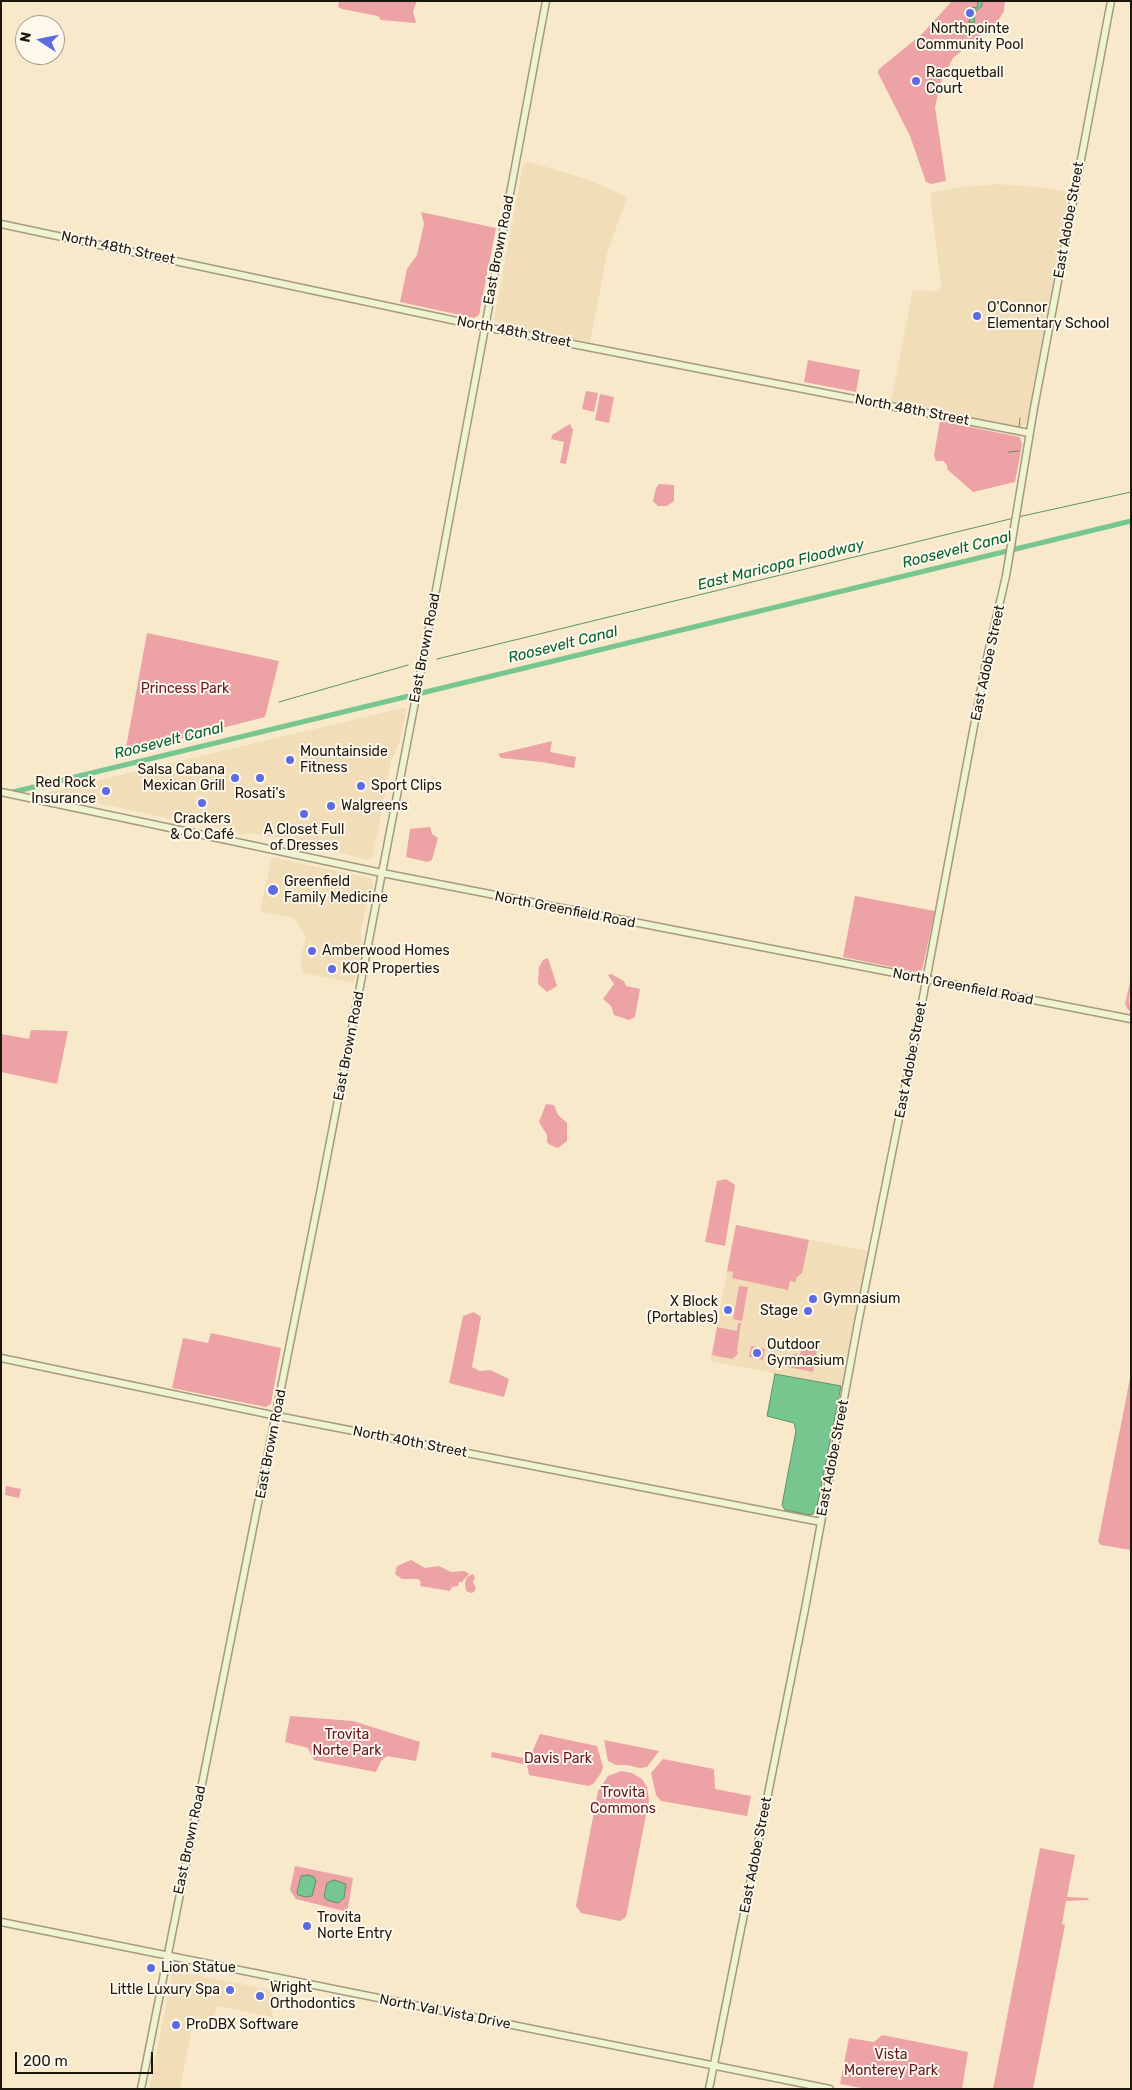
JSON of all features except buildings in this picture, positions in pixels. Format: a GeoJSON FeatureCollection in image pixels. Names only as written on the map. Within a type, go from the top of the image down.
{"type":"FeatureCollection","features":[{"type":"Feature","properties":{"kind":"main road","name":"East Brown Road"},"geometry":{"type":"LineString","coordinates":[[140,2089],[277,1416],[417,693],[546,1]]}},
{"type":"Feature","properties":{"kind":"main road","name":"East Adobe Street"},"geometry":{"type":"LineString","coordinates":[[710,2089],[986,662],[1001,602],[1029,433],[1111,1]]}},
{"type":"Feature","properties":{"kind":"main road","name":"North 48th Street"},"geometry":{"type":"LineString","coordinates":[[1,224],[485,327],[1029,433]]}},
{"type":"Feature","properties":{"kind":"main road","name":"North Greenfield Road"},"geometry":{"type":"LineString","coordinates":[[1,792],[382,873],[1131,1020]]}},
{"type":"Feature","properties":{"kind":"main road","name":"North 40th Street"},"geometry":{"type":"LineString","coordinates":[[1,1358],[277,1416],[820,1522]]}},
{"type":"Feature","properties":{"kind":"main road","name":"North Val Vista Drive"},"geometry":{"type":"LineString","coordinates":[[1,1922],[166,1957],[830,2089]]}},
{"type":"Feature","properties":{"kind":"shaded area"},"geometry":{"type":"Polygon","coordinates":[[[978,1],[982,1],[982,6],[975,12],[974,23],[969,23],[970,17],[965,15],[965,10],[971,11],[972,7],[977,8],[978,1]]]}},
{"type":"Feature","properties":{"kind":"shaded area"},"geometry":{"type":"Polygon","coordinates":[[[529,162],[587,179],[627,197],[607,254],[590,342],[500,325],[494,320],[523,165],[529,162]]]}},
{"type":"Feature","properties":{"kind":"shaded area","name":"O'Connor Elementary School"},"geometry":{"type":"Polygon","coordinates":[[[997,184],[1047,188],[1065,191],[1069,195],[1027,422],[1020,427],[891,401],[913,290],[936,291],[941,287],[930,195],[933,192],[961,187],[997,184]]]}},
{"type":"Feature","properties":{"kind":"shaded area"},"geometry":{"type":"Polygon","coordinates":[[[407,707],[400,741],[391,761],[373,856],[367,860],[318,847],[303,846],[283,839],[256,834],[240,834],[197,822],[176,820],[69,797],[47,795],[49,792],[407,707]]]}},
{"type":"Feature","properties":{"kind":"shaded area"},"geometry":{"type":"Polygon","coordinates":[[[272,857],[369,878],[373,881],[373,888],[367,902],[361,931],[362,944],[354,983],[304,973],[300,963],[306,936],[294,918],[260,911],[272,857]]]}},
{"type":"Feature","properties":{"kind":"shaded area"},"geometry":{"type":"Polygon","coordinates":[[[736,1225],[868,1251],[842,1386],[710,1361],[736,1225]]]}},
{"type":"Feature","properties":{"kind":"shaded area"},"geometry":{"type":"Polygon","coordinates":[[[775,1374],[841,1386],[816,1512],[811,1515],[785,1510],[782,1505],[796,1431],[794,1423],[767,1416],[775,1374]]]}},
{"type":"Feature","properties":{"kind":"shaded area"},"geometry":{"type":"Polygon","coordinates":[[[308,1875],[314,1877],[316,1881],[312,1896],[298,1895],[301,1876],[308,1875]]]}},
{"type":"Feature","properties":{"kind":"shaded area"},"geometry":{"type":"Polygon","coordinates":[[[334,1880],[346,1884],[344,1898],[338,1903],[327,1900],[324,1897],[327,1883],[334,1880]]]}},
{"type":"Feature","properties":{"kind":"shaded area"},"geometry":{"type":"Polygon","coordinates":[[[173,1970],[275,1991],[272,2017],[217,2006],[213,2022],[194,2019],[180,2089],[149,2089],[173,1970]]]}},
{"type":"Feature","properties":{"kind":"green space"},"geometry":{"type":"Polygon","coordinates":[[[339,1],[417,1],[413,11],[416,23],[381,20],[378,16],[342,9],[338,7],[339,1]]]}},
{"type":"Feature","properties":{"kind":"green space"},"geometry":{"type":"Polygon","coordinates":[[[952,1],[1005,1],[1004,11],[998,21],[953,58],[940,84],[935,107],[946,181],[931,184],[926,182],[910,136],[878,73],[879,69],[922,34],[952,1]]]}},
{"type":"Feature","properties":{"kind":"green space"},"geometry":{"type":"Polygon","coordinates":[[[421,212],[496,228],[479,315],[474,318],[400,302],[407,269],[417,255],[424,224],[421,212]]]}},
{"type":"Feature","properties":{"kind":"green space"},"geometry":{"type":"Polygon","coordinates":[[[808,360],[860,370],[856,392],[804,382],[808,360]]]}},
{"type":"Feature","properties":{"kind":"green space"},"geometry":{"type":"Polygon","coordinates":[[[586,391],[598,393],[594,412],[582,409],[586,391]]]}},
{"type":"Feature","properties":{"kind":"green space"},"geometry":{"type":"Polygon","coordinates":[[[600,394],[614,397],[609,423],[595,420],[600,394]]]}},
{"type":"Feature","properties":{"kind":"green space"},"geometry":{"type":"Polygon","coordinates":[[[940,421],[1020,437],[1022,445],[1015,482],[973,492],[947,469],[947,465],[943,461],[936,461],[934,455],[940,421]]]}},
{"type":"Feature","properties":{"kind":"green space"},"geometry":{"type":"Polygon","coordinates":[[[570,424],[573,430],[566,464],[560,463],[564,442],[551,439],[552,435],[570,424]]]}},
{"type":"Feature","properties":{"kind":"green space"},"geometry":{"type":"Polygon","coordinates":[[[659,484],[674,485],[674,501],[667,506],[658,506],[653,501],[659,484]]]}},
{"type":"Feature","properties":{"kind":"green space","name":"Princess Park"},"geometry":{"type":"Polygon","coordinates":[[[147,633],[279,661],[265,717],[125,753],[147,633]]]}},
{"type":"Feature","properties":{"kind":"green space"},"geometry":{"type":"Polygon","coordinates":[[[552,741],[550,752],[576,757],[574,768],[542,762],[501,758],[498,754],[552,741]]]}},
{"type":"Feature","properties":{"kind":"green space"},"geometry":{"type":"Polygon","coordinates":[[[430,827],[432,834],[438,838],[432,860],[427,862],[406,857],[410,829],[430,827]]]}},
{"type":"Feature","properties":{"kind":"green space"},"geometry":{"type":"Polygon","coordinates":[[[855,896],[935,911],[922,970],[917,972],[843,957],[855,896]]]}},
{"type":"Feature","properties":{"kind":"green space"},"geometry":{"type":"Polygon","coordinates":[[[548,958],[557,986],[547,992],[538,984],[539,967],[543,960],[548,958]]]}},
{"type":"Feature","properties":{"kind":"green space"},"geometry":{"type":"Polygon","coordinates":[[[611,974],[624,981],[626,986],[640,989],[635,1017],[629,1020],[614,1015],[611,1006],[603,999],[614,984],[608,975],[611,974]]]}},
{"type":"Feature","properties":{"kind":"green space"},"geometry":{"type":"Polygon","coordinates":[[[1131,978],[1129,1002],[1131,1010],[1128,1010],[1125,1004],[1131,978]]]}},
{"type":"Feature","properties":{"kind":"green space"},"geometry":{"type":"Polygon","coordinates":[[[31,1030],[68,1031],[57,1084],[1,1072],[1,1034],[29,1039],[31,1030]]]}},
{"type":"Feature","properties":{"kind":"green space"},"geometry":{"type":"Polygon","coordinates":[[[546,1104],[554,1105],[558,1115],[567,1123],[567,1141],[558,1148],[547,1142],[547,1135],[539,1122],[546,1104]]]}},
{"type":"Feature","properties":{"kind":"green space"},"geometry":{"type":"Polygon","coordinates":[[[726,1179],[735,1185],[725,1246],[705,1242],[717,1181],[726,1179]]]}},
{"type":"Feature","properties":{"kind":"green space"},"geometry":{"type":"Polygon","coordinates":[[[736,1225],[809,1240],[802,1273],[796,1278],[796,1282],[790,1281],[788,1290],[732,1278],[733,1272],[727,1271],[736,1225]]]}},
{"type":"Feature","properties":{"kind":"green space"},"geometry":{"type":"Polygon","coordinates":[[[739,1286],[748,1287],[742,1321],[733,1319],[739,1286]]]}},
{"type":"Feature","properties":{"kind":"green space"},"geometry":{"type":"Polygon","coordinates":[[[474,1312],[481,1317],[472,1367],[480,1371],[490,1370],[509,1379],[504,1397],[449,1383],[463,1316],[474,1312]]]}},
{"type":"Feature","properties":{"kind":"green space"},"geometry":{"type":"Polygon","coordinates":[[[738,1323],[741,1323],[738,1354],[732,1359],[712,1355],[717,1327],[737,1331],[738,1323]]]}},
{"type":"Feature","properties":{"kind":"green space"},"geometry":{"type":"Polygon","coordinates":[[[211,1333],[281,1348],[271,1404],[266,1407],[172,1388],[183,1338],[208,1343],[211,1333]]]}},
{"type":"Feature","properties":{"kind":"green space"},"geometry":{"type":"Polygon","coordinates":[[[802,1345],[817,1348],[813,1372],[783,1366],[786,1353],[787,1357],[793,1357],[794,1354],[800,1355],[802,1345]]]}},
{"type":"Feature","properties":{"kind":"green space","name":"Outdoor Gymnasium"},"geometry":{"type":"Polygon","coordinates":[[[751,1346],[765,1349],[763,1360],[749,1357],[751,1346]]]}},
{"type":"Feature","properties":{"kind":"green space"},"geometry":{"type":"Polygon","coordinates":[[[1131,1373],[1131,1550],[1101,1545],[1098,1542],[1131,1373]]]}},
{"type":"Feature","properties":{"kind":"green space"},"geometry":{"type":"Polygon","coordinates":[[[6,1486],[21,1489],[19,1498],[5,1495],[6,1486]]]}},
{"type":"Feature","properties":{"kind":"green space"},"geometry":{"type":"Polygon","coordinates":[[[411,1560],[425,1568],[439,1566],[451,1572],[465,1571],[469,1574],[462,1582],[459,1582],[458,1586],[452,1587],[450,1591],[420,1586],[421,1582],[418,1579],[402,1579],[395,1574],[397,1566],[411,1560]]]}},
{"type":"Feature","properties":{"kind":"green space"},"geometry":{"type":"Polygon","coordinates":[[[473,1574],[475,1578],[473,1582],[476,1588],[471,1593],[466,1591],[465,1583],[467,1577],[473,1574]]]}},
{"type":"Feature","properties":{"kind":"green space","name":"Trovita Norte Park"},"geometry":{"type":"Polygon","coordinates":[[[290,1716],[353,1721],[420,1742],[416,1761],[387,1756],[381,1761],[376,1772],[314,1760],[308,1748],[285,1742],[290,1716]]]}},
{"type":"Feature","properties":{"kind":"green space","name":"Davis Park"},"geometry":{"type":"Polygon","coordinates":[[[540,1734],[597,1746],[603,1767],[594,1783],[589,1786],[529,1775],[527,1765],[491,1757],[492,1752],[529,1759],[540,1734]]]}},
{"type":"Feature","properties":{"kind":"green space"},"geometry":{"type":"Polygon","coordinates":[[[604,1740],[659,1751],[647,1767],[616,1765],[608,1761],[604,1740]]]}},
{"type":"Feature","properties":{"kind":"green space"},"geometry":{"type":"Polygon","coordinates":[[[663,1759],[714,1769],[715,1789],[751,1796],[747,1816],[661,1801],[656,1795],[651,1773],[663,1759]]]}},
{"type":"Feature","properties":{"kind":"green space","name":"Trovita Commons"},"geometry":{"type":"Polygon","coordinates":[[[621,1771],[632,1773],[642,1779],[647,1787],[649,1800],[626,1917],[620,1921],[581,1913],[576,1906],[598,1791],[608,1776],[621,1771]]]}},
{"type":"Feature","properties":{"kind":"green space"},"geometry":{"type":"Polygon","coordinates":[[[1040,1848],[1075,1855],[1067,1897],[1088,1898],[1089,1900],[1066,1901],[1062,1924],[1065,1925],[1033,2089],[993,2089],[1040,1848]]]}},
{"type":"Feature","properties":{"kind":"green space"},"geometry":{"type":"Polygon","coordinates":[[[295,1866],[353,1878],[348,1908],[344,1911],[296,1899],[290,1890],[295,1866]]]}},
{"type":"Feature","properties":{"kind":"green space","name":"Vista Monterey Park"},"geometry":{"type":"Polygon","coordinates":[[[882,2035],[968,2052],[962,2089],[867,2089],[840,2084],[849,2038],[874,2042],[882,2035]]]}},
{"type":"Feature","properties":{"kind":"waterway"},"geometry":{"type":"LineString","coordinates":[[1019,427],[1020,418]]}},
{"type":"Feature","properties":{"kind":"waterway"},"geometry":{"type":"LineString","coordinates":[[1009,452],[1019,451]]}},
{"type":"Feature","properties":{"kind":"waterway","name":"East Maricopa Floodway"},"geometry":{"type":"LineString","coordinates":[[1018,517],[1131,492]]}},
{"type":"Feature","properties":{"kind":"waterway","name":"East Maricopa Floodway"},"geometry":{"type":"LineString","coordinates":[[437,659],[1014,518]]}},
{"type":"Feature","properties":{"kind":"waterway","name":"Roosevelt Canal"},"geometry":{"type":"LineString","coordinates":[[9,793],[1131,521]]}},
{"type":"Feature","properties":{"kind":"waterway","name":"East Maricopa Floodway"},"geometry":{"type":"LineString","coordinates":[[279,702],[408,665]]}},
{"type":"Feature","properties":{"kind":"place","name":"Northpointe Community Pool"},"geometry":{"type":"Point","coordinates":[970,13]}},
{"type":"Feature","properties":{"kind":"place","name":"Racquetball Court"},"geometry":{"type":"Point","coordinates":[916,81]}},
{"type":"Feature","properties":{"kind":"place","name":"O'Connor Elementary School"},"geometry":{"type":"Point","coordinates":[977,316]}},
{"type":"Feature","properties":{"kind":"place","name":"Mountainside Fitness"},"geometry":{"type":"Point","coordinates":[290,760]}},
{"type":"Feature","properties":{"kind":"place","name":"Salsa Cabana Mexican Grill"},"geometry":{"type":"Point","coordinates":[235,778]}},
{"type":"Feature","properties":{"kind":"place","name":"Rosati's"},"geometry":{"type":"Point","coordinates":[260,778]}},
{"type":"Feature","properties":{"kind":"place","name":"Sport Clips"},"geometry":{"type":"Point","coordinates":[361,786]}},
{"type":"Feature","properties":{"kind":"place","name":"Red Rock Insurance"},"geometry":{"type":"Point","coordinates":[106,791]}},
{"type":"Feature","properties":{"kind":"place","name":"Crackers & Co Café"},"geometry":{"type":"Point","coordinates":[202,803]}},
{"type":"Feature","properties":{"kind":"place","name":"Walgreens"},"geometry":{"type":"Point","coordinates":[331,806]}},
{"type":"Feature","properties":{"kind":"place","name":"A Closet Full of Dresses"},"geometry":{"type":"Point","coordinates":[304,814]}},
{"type":"Feature","properties":{"kind":"place","name":"Greenfield Family Medicine"},"geometry":{"type":"Point","coordinates":[273,890]}},
{"type":"Feature","properties":{"kind":"place","name":"Amberwood Homes"},"geometry":{"type":"Point","coordinates":[312,951]}},
{"type":"Feature","properties":{"kind":"place","name":"KOR Properties"},"geometry":{"type":"Point","coordinates":[332,969]}},
{"type":"Feature","properties":{"kind":"place","name":"Gymnasium"},"geometry":{"type":"Point","coordinates":[813,1299]}},
{"type":"Feature","properties":{"kind":"place","name":"X Block (Portables)"},"geometry":{"type":"Point","coordinates":[728,1310]}},
{"type":"Feature","properties":{"kind":"place","name":"Stage"},"geometry":{"type":"Point","coordinates":[808,1311]}},
{"type":"Feature","properties":{"kind":"place","name":"Outdoor Gymnasium"},"geometry":{"type":"Point","coordinates":[757,1353]}},
{"type":"Feature","properties":{"kind":"place","name":"Trovita Norte Entry"},"geometry":{"type":"Point","coordinates":[307,1926]}},
{"type":"Feature","properties":{"kind":"place","name":"Lion Statue"},"geometry":{"type":"Point","coordinates":[151,1968]}},
{"type":"Feature","properties":{"kind":"place","name":"Little Luxury Spa"},"geometry":{"type":"Point","coordinates":[230,1990]}},
{"type":"Feature","properties":{"kind":"place","name":"Wright Orthodontics"},"geometry":{"type":"Point","coordinates":[260,1996]}},
{"type":"Feature","properties":{"kind":"place","name":"ProDBX Software"},"geometry":{"type":"Point","coordinates":[176,2025]}}]}
